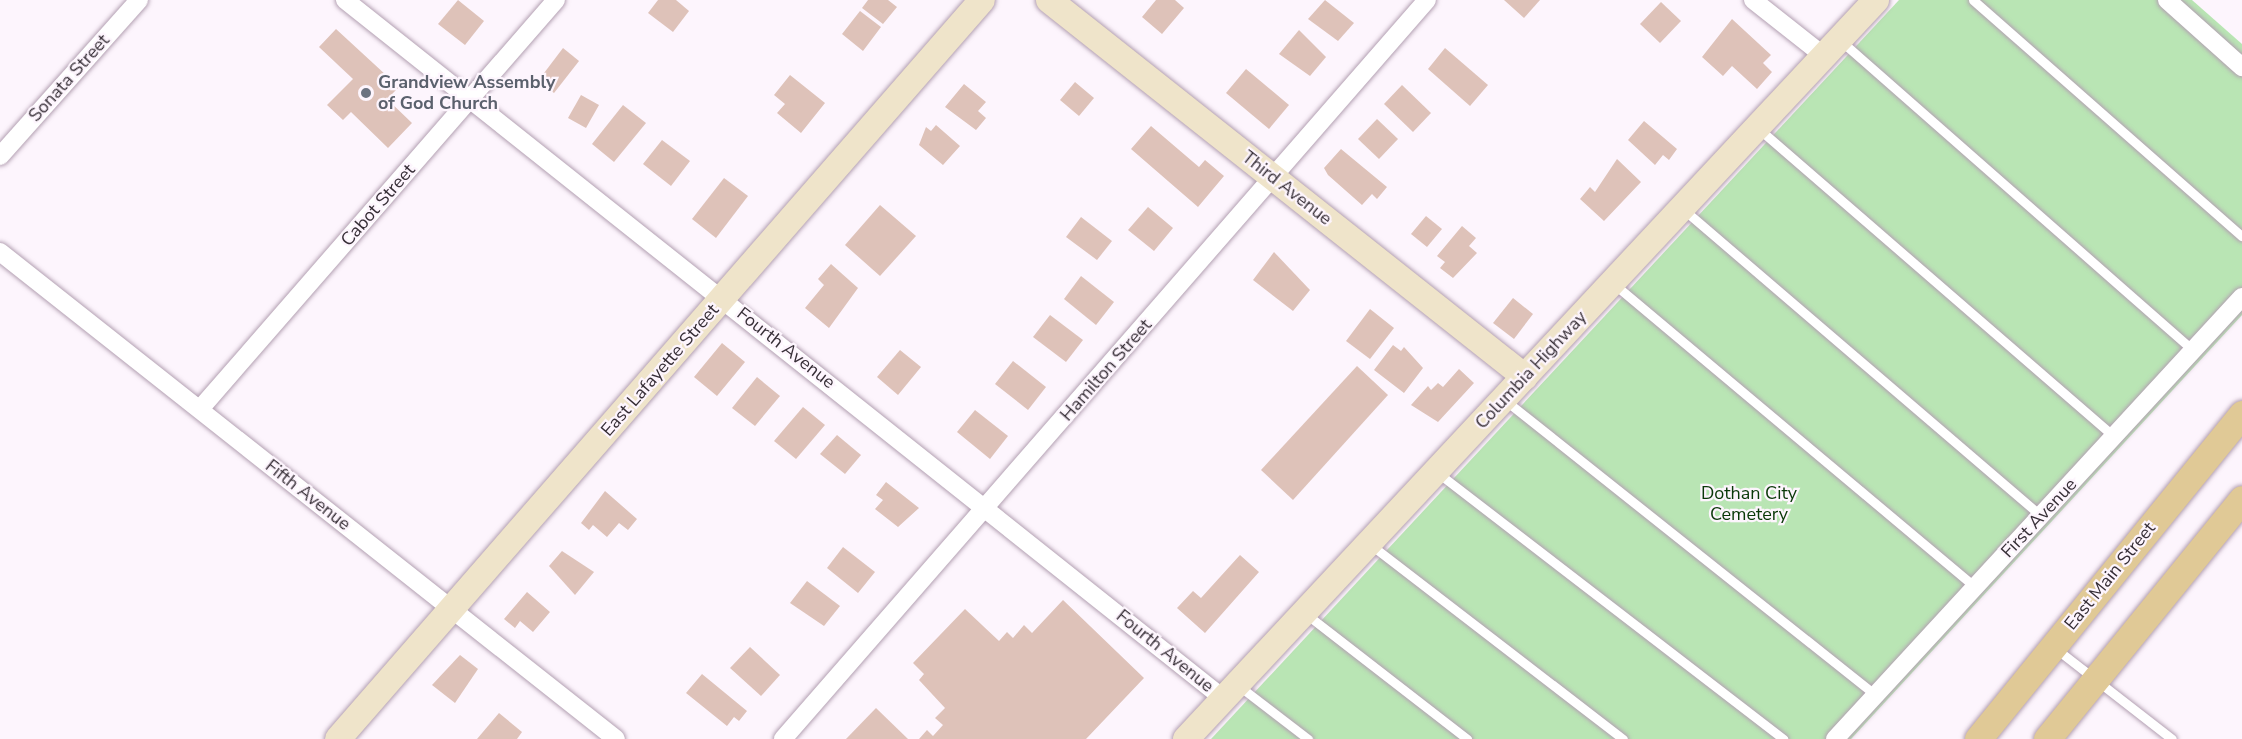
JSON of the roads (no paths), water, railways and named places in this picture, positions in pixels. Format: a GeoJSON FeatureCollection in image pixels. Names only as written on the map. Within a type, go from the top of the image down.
{"type":"FeatureCollection","features":[{"type":"Feature","properties":{"kind":"main road","name":"East Main Street"},"geometry":{"type":"LineString","coordinates":[[1978,739],[2242,414]]}},
{"type":"Feature","properties":{"kind":"main road"},"geometry":{"type":"LineString","coordinates":[[2047,739],[2242,499]]}},
{"type":"Feature","properties":{"kind":"street","name":"Sonata Street"},"geometry":{"type":"LineString","coordinates":[[0,156],[139,0]]}},
{"type":"Feature","properties":{"kind":"street","name":"Fourth Avenue"},"geometry":{"type":"LineString","coordinates":[[345,0],[988,506],[1231,691]]}},
{"type":"Feature","properties":{"kind":"street","name":"Cabot Street"},"geometry":{"type":"LineString","coordinates":[[200,409],[556,0]]}},
{"type":"Feature","properties":{"kind":"street","name":"East Lafayette Street"},"geometry":{"type":"LineString","coordinates":[[339,739],[982,0]]}},
{"type":"Feature","properties":{"kind":"street","name":"Third Avenue"},"geometry":{"type":"LineString","coordinates":[[1049,0],[1525,377]]}},
{"type":"Feature","properties":{"kind":"street","name":"Hamilton Street"},"geometry":{"type":"LineString","coordinates":[[783,739],[1427,0]]}},
{"type":"Feature","properties":{"kind":"street"},"geometry":{"type":"LineString","coordinates":[[1753,0],[1832,48]]}},
{"type":"Feature","properties":{"kind":"street","name":"Columbia Highway"},"geometry":{"type":"LineString","coordinates":[[1186,739],[1876,0]]}},
{"type":"Feature","properties":{"kind":"street"},"geometry":{"type":"LineString","coordinates":[[2167,0],[2242,67]]}},
{"type":"Feature","properties":{"kind":"street","name":"Fifth Avenue"},"geometry":{"type":"LineString","coordinates":[[0,252],[616,739]]}},
{"type":"Feature","properties":{"kind":"street","name":"First Avenue"},"geometry":{"type":"LineString","coordinates":[[1835,739],[2242,297]]}},
{"type":"Feature","properties":{"kind":"lane"},"geometry":{"type":"LineString","coordinates":[[1973,0],[2242,236]]}},
{"type":"Feature","properties":{"kind":"lane"},"geometry":{"type":"LineString","coordinates":[[1832,48],[2193,350]]}},
{"type":"Feature","properties":{"kind":"lane"},"geometry":{"type":"LineString","coordinates":[[1758,127],[2114,437]]}},
{"type":"Feature","properties":{"kind":"lane"},"geometry":{"type":"LineString","coordinates":[[1682,208],[2041,516]]}},
{"type":"Feature","properties":{"kind":"lane"},"geometry":{"type":"LineString","coordinates":[[1612,283],[1975,587]]}},
{"type":"Feature","properties":{"kind":"lane"},"geometry":{"type":"LineString","coordinates":[[1504,400],[1876,695]]}},
{"type":"Feature","properties":{"kind":"lane"},"geometry":{"type":"LineString","coordinates":[[1436,472],[1783,739]]}},
{"type":"Feature","properties":{"kind":"lane"},"geometry":{"type":"LineString","coordinates":[[1369,544],[1623,739]]}},
{"type":"Feature","properties":{"kind":"lane"},"geometry":{"type":"LineString","coordinates":[[1304,613],[1467,739]]}},
{"type":"Feature","properties":{"kind":"lane"},"geometry":{"type":"LineString","coordinates":[[2053,646],[2172,739]]}},
{"type":"Feature","properties":{"kind":"lane"},"geometry":{"type":"LineString","coordinates":[[1231,691],[1308,739]]}},
{"type":"Feature","properties":{"kind":"place","name":"Grandview Assembly of God Church"},"geometry":{"type":"Point","coordinates":[366,93]}},
{"type":"Feature","properties":{"kind":"park label","name":"Dothan City Cemetery"},"geometry":{"type":"Point","coordinates":[1749,504]}}]}
